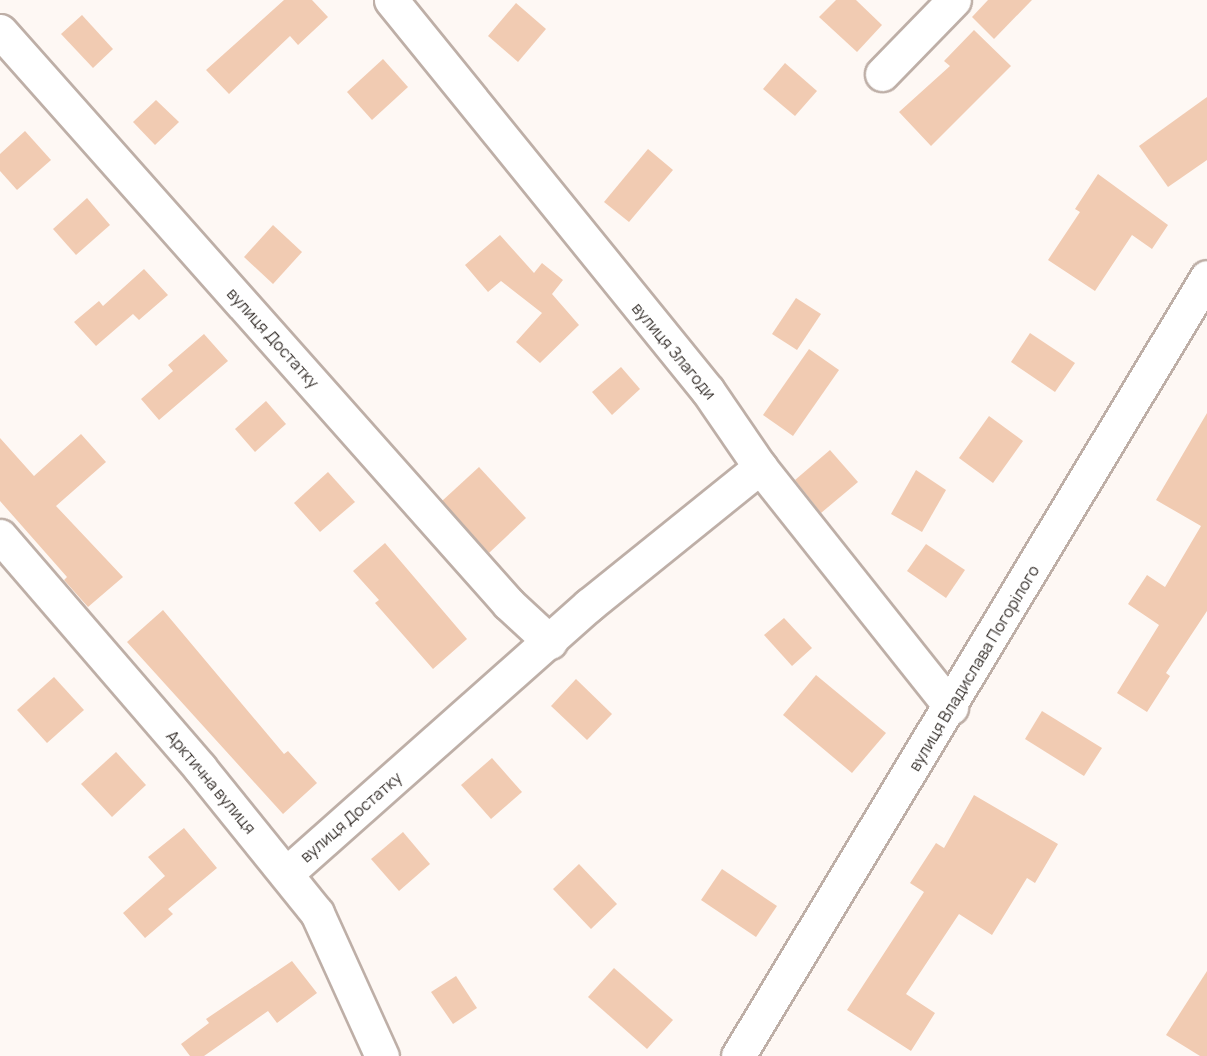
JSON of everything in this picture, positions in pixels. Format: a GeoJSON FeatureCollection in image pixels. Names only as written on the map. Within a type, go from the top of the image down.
{"type":"FeatureCollection","features":[{"type":"Feature","properties":{"kind":"street","name":"вулиця Злагоди"},"geometry":{"type":"LineString","coordinates":[[391,0],[708,391],[760,466],[951,706]]}},
{"type":"Feature","properties":{"kind":"street"},"geometry":{"type":"LineString","coordinates":[[882,74],[954,0]]}},
{"type":"Feature","properties":{"kind":"street","name":"вулиця Достатку"},"geometry":{"type":"LineString","coordinates":[[0,31],[509,604],[549,642]]}},
{"type":"Feature","properties":{"kind":"street","name":"вулиця Владислава Погорілого"},"geometry":{"type":"LineString","coordinates":[[738,1056],[951,706],[1207,277]]}},
{"type":"Feature","properties":{"kind":"street","name":"вулиця Достатку"},"geometry":{"type":"LineString","coordinates":[[287,873],[589,604],[760,466]]}},
{"type":"Feature","properties":{"kind":"street","name":"Арктична вулиця"},"geometry":{"type":"LineString","coordinates":[[0,536],[287,873],[317,913],[382,1056]]}},
{"type":"Feature","properties":{"kind":"building"},"geometry":{"type":"Polygon","coordinates":[[[284,0],[312,0],[328,17],[298,45],[290,36],[229,94],[206,70],[284,0]]]}},
{"type":"Feature","properties":{"kind":"building"},"geometry":{"type":"Polygon","coordinates":[[[836,0],[856,0],[882,25],[857,52],[819,17],[836,0]]]}},
{"type":"Feature","properties":{"kind":"building"},"geometry":{"type":"Polygon","coordinates":[[[988,0],[1032,0],[994,39],[972,17],[988,0]]]}},
{"type":"Feature","properties":{"kind":"building"},"geometry":{"type":"Polygon","coordinates":[[[516,3],[546,29],[518,62],[488,36],[516,3]]]}},
{"type":"Feature","properties":{"kind":"building"},"geometry":{"type":"Polygon","coordinates":[[[82,15],[113,49],[93,68],[61,34],[82,15]]]}},
{"type":"Feature","properties":{"kind":"building"},"geometry":{"type":"Polygon","coordinates":[[[974,30],[1011,66],[931,146],[899,112],[950,66],[944,61],[974,30]]]}},
{"type":"Feature","properties":{"kind":"building"},"geometry":{"type":"Polygon","coordinates":[[[383,59],[408,87],[372,120],[347,92],[383,59]]]}},
{"type":"Feature","properties":{"kind":"building"},"geometry":{"type":"Polygon","coordinates":[[[785,63],[817,91],[795,116],[763,89],[785,63]]]}},
{"type":"Feature","properties":{"kind":"building"},"geometry":{"type":"Polygon","coordinates":[[[1207,97],[1207,160],[1168,187],[1139,146],[1207,97]]]}},
{"type":"Feature","properties":{"kind":"building"},"geometry":{"type":"Polygon","coordinates":[[[156,100],[179,122],[155,145],[133,122],[156,100]]]}},
{"type":"Feature","properties":{"kind":"building"},"geometry":{"type":"Polygon","coordinates":[[[25,131],[51,160],[17,190],[0,171],[0,154],[25,131]]]}},
{"type":"Feature","properties":{"kind":"building"},"geometry":{"type":"Polygon","coordinates":[[[648,149],[673,170],[629,222],[604,202],[648,149]]]}},
{"type":"Feature","properties":{"kind":"building"},"geometry":{"type":"Polygon","coordinates":[[[1098,174],[1168,225],[1152,249],[1132,235],[1095,291],[1048,260],[1080,212],[1075,209],[1098,174]]]}},
{"type":"Feature","properties":{"kind":"building"},"geometry":{"type":"Polygon","coordinates":[[[87,198],[110,225],[76,255],[53,229],[87,198]]]}},
{"type":"Feature","properties":{"kind":"building"},"geometry":{"type":"Polygon","coordinates":[[[273,225],[302,252],[273,284],[244,257],[273,225]]]}},
{"type":"Feature","properties":{"kind":"building"},"geometry":{"type":"Polygon","coordinates":[[[500,235],[534,273],[542,263],[563,280],[552,294],[579,325],[540,363],[516,342],[542,313],[501,281],[488,292],[465,265],[500,235]]]}},
{"type":"Feature","properties":{"kind":"building"},"geometry":{"type":"Polygon","coordinates":[[[144,269],[168,295],[139,320],[133,314],[96,346],[74,322],[99,301],[103,306],[144,269]]]}},
{"type":"Feature","properties":{"kind":"building"},"geometry":{"type":"Polygon","coordinates":[[[796,298],[821,314],[797,350],[772,334],[796,298]]]}},
{"type":"Feature","properties":{"kind":"building"},"geometry":{"type":"Polygon","coordinates":[[[1030,333],[1075,363],[1055,392],[1011,362],[1030,333]]]}},
{"type":"Feature","properties":{"kind":"building"},"geometry":{"type":"Polygon","coordinates":[[[204,334],[228,361],[159,420],[141,399],[173,371],[168,365],[204,334]]]}},
{"type":"Feature","properties":{"kind":"building"},"geometry":{"type":"Polygon","coordinates":[[[809,349],[839,370],[793,436],[763,415],[809,349]]]}},
{"type":"Feature","properties":{"kind":"building"},"geometry":{"type":"Polygon","coordinates":[[[621,367],[640,389],[612,415],[592,392],[621,367]]]}},
{"type":"Feature","properties":{"kind":"building"},"geometry":{"type":"Polygon","coordinates":[[[266,401],[286,424],[255,452],[235,429],[266,401]]]}},
{"type":"Feature","properties":{"kind":"building"},"geometry":{"type":"Polygon","coordinates":[[[1207,413],[1207,611],[1166,673],[1170,676],[1147,712],[1117,693],[1159,625],[1128,604],[1147,575],[1165,587],[1201,526],[1156,500],[1207,413]]]}},
{"type":"Feature","properties":{"kind":"building"},"geometry":{"type":"Polygon","coordinates":[[[989,416],[1023,441],[993,483],[959,458],[989,416]]]}},
{"type":"Feature","properties":{"kind":"building"},"geometry":{"type":"Polygon","coordinates":[[[81,434],[106,462],[56,506],[123,577],[88,607],[64,580],[67,577],[0,501],[0,438],[34,476],[81,434]]]}},
{"type":"Feature","properties":{"kind":"building"},"geometry":{"type":"Polygon","coordinates":[[[830,450],[858,482],[821,513],[795,480],[830,450]]]}},
{"type":"Feature","properties":{"kind":"building"},"geometry":{"type":"Polygon","coordinates":[[[479,467],[526,518],[489,553],[442,501],[479,467]]]}},
{"type":"Feature","properties":{"kind":"building"},"geometry":{"type":"Polygon","coordinates":[[[916,470],[946,490],[922,532],[891,514],[916,470]]]}},
{"type":"Feature","properties":{"kind":"building"},"geometry":{"type":"Polygon","coordinates":[[[328,472],[355,502],[320,532],[294,503],[328,472]]]}},
{"type":"Feature","properties":{"kind":"building"},"geometry":{"type":"Polygon","coordinates":[[[385,543],[467,639],[433,669],[375,603],[379,600],[353,571],[385,543]]]}},
{"type":"Feature","properties":{"kind":"building"},"geometry":{"type":"Polygon","coordinates":[[[926,544],[965,570],[946,598],[907,571],[926,544]]]}},
{"type":"Feature","properties":{"kind":"building"},"geometry":{"type":"Polygon","coordinates":[[[163,610],[284,754],[288,751],[317,783],[283,814],[127,642],[163,610]]]}},
{"type":"Feature","properties":{"kind":"building"},"geometry":{"type":"Polygon","coordinates":[[[784,618],[812,648],[792,666],[764,635],[784,618]]]}},
{"type":"Feature","properties":{"kind":"building"},"geometry":{"type":"Polygon","coordinates":[[[816,675],[886,733],[852,773],[783,715],[816,675]]]}},
{"type":"Feature","properties":{"kind":"building"},"geometry":{"type":"Polygon","coordinates":[[[54,677],[84,710],[47,743],[17,710],[54,677]]]}},
{"type":"Feature","properties":{"kind":"building"},"geometry":{"type":"Polygon","coordinates":[[[576,679],[612,714],[587,740],[551,706],[576,679]]]}},
{"type":"Feature","properties":{"kind":"building"},"geometry":{"type":"Polygon","coordinates":[[[1042,711],[1102,748],[1084,776],[1025,739],[1042,711]]]}},
{"type":"Feature","properties":{"kind":"building"},"geometry":{"type":"Polygon","coordinates":[[[116,752],[146,785],[112,817],[81,784],[116,752]]]}},
{"type":"Feature","properties":{"kind":"building"},"geometry":{"type":"Polygon","coordinates":[[[492,758],[522,792],[491,819],[461,785],[492,758]]]}},
{"type":"Feature","properties":{"kind":"building"},"geometry":{"type":"Polygon","coordinates":[[[974,795],[1058,844],[1035,883],[1027,878],[992,935],[959,914],[906,994],[935,1013],[911,1051],[847,1010],[924,892],[910,883],[936,843],[944,848],[974,795]]]}},
{"type":"Feature","properties":{"kind":"building"},"geometry":{"type":"Polygon","coordinates":[[[184,828],[217,868],[168,909],[173,914],[145,938],[123,913],[165,876],[148,857],[184,828]]]}},
{"type":"Feature","properties":{"kind":"building"},"geometry":{"type":"Polygon","coordinates":[[[403,832],[430,864],[399,891],[371,859],[403,832]]]}},
{"type":"Feature","properties":{"kind":"building"},"geometry":{"type":"Polygon","coordinates":[[[579,864],[617,904],[591,929],[553,889],[579,864]]]}},
{"type":"Feature","properties":{"kind":"building"},"geometry":{"type":"Polygon","coordinates":[[[722,869],[777,906],[756,937],[701,900],[722,869]]]}},
{"type":"Feature","properties":{"kind":"building"},"geometry":{"type":"Polygon","coordinates":[[[292,961],[317,993],[277,1023],[268,1011],[204,1056],[190,1056],[181,1044],[209,1023],[206,1019],[292,961]]]}},
{"type":"Feature","properties":{"kind":"building"},"geometry":{"type":"Polygon","coordinates":[[[614,968],[673,1020],[647,1049],[588,997],[614,968]]]}},
{"type":"Feature","properties":{"kind":"building"},"geometry":{"type":"Polygon","coordinates":[[[1207,971],[1207,1056],[1200,1056],[1166,1035],[1207,971]]]}},
{"type":"Feature","properties":{"kind":"building"},"geometry":{"type":"Polygon","coordinates":[[[456,976],[477,1008],[453,1024],[431,992],[456,976]]]}}]}
